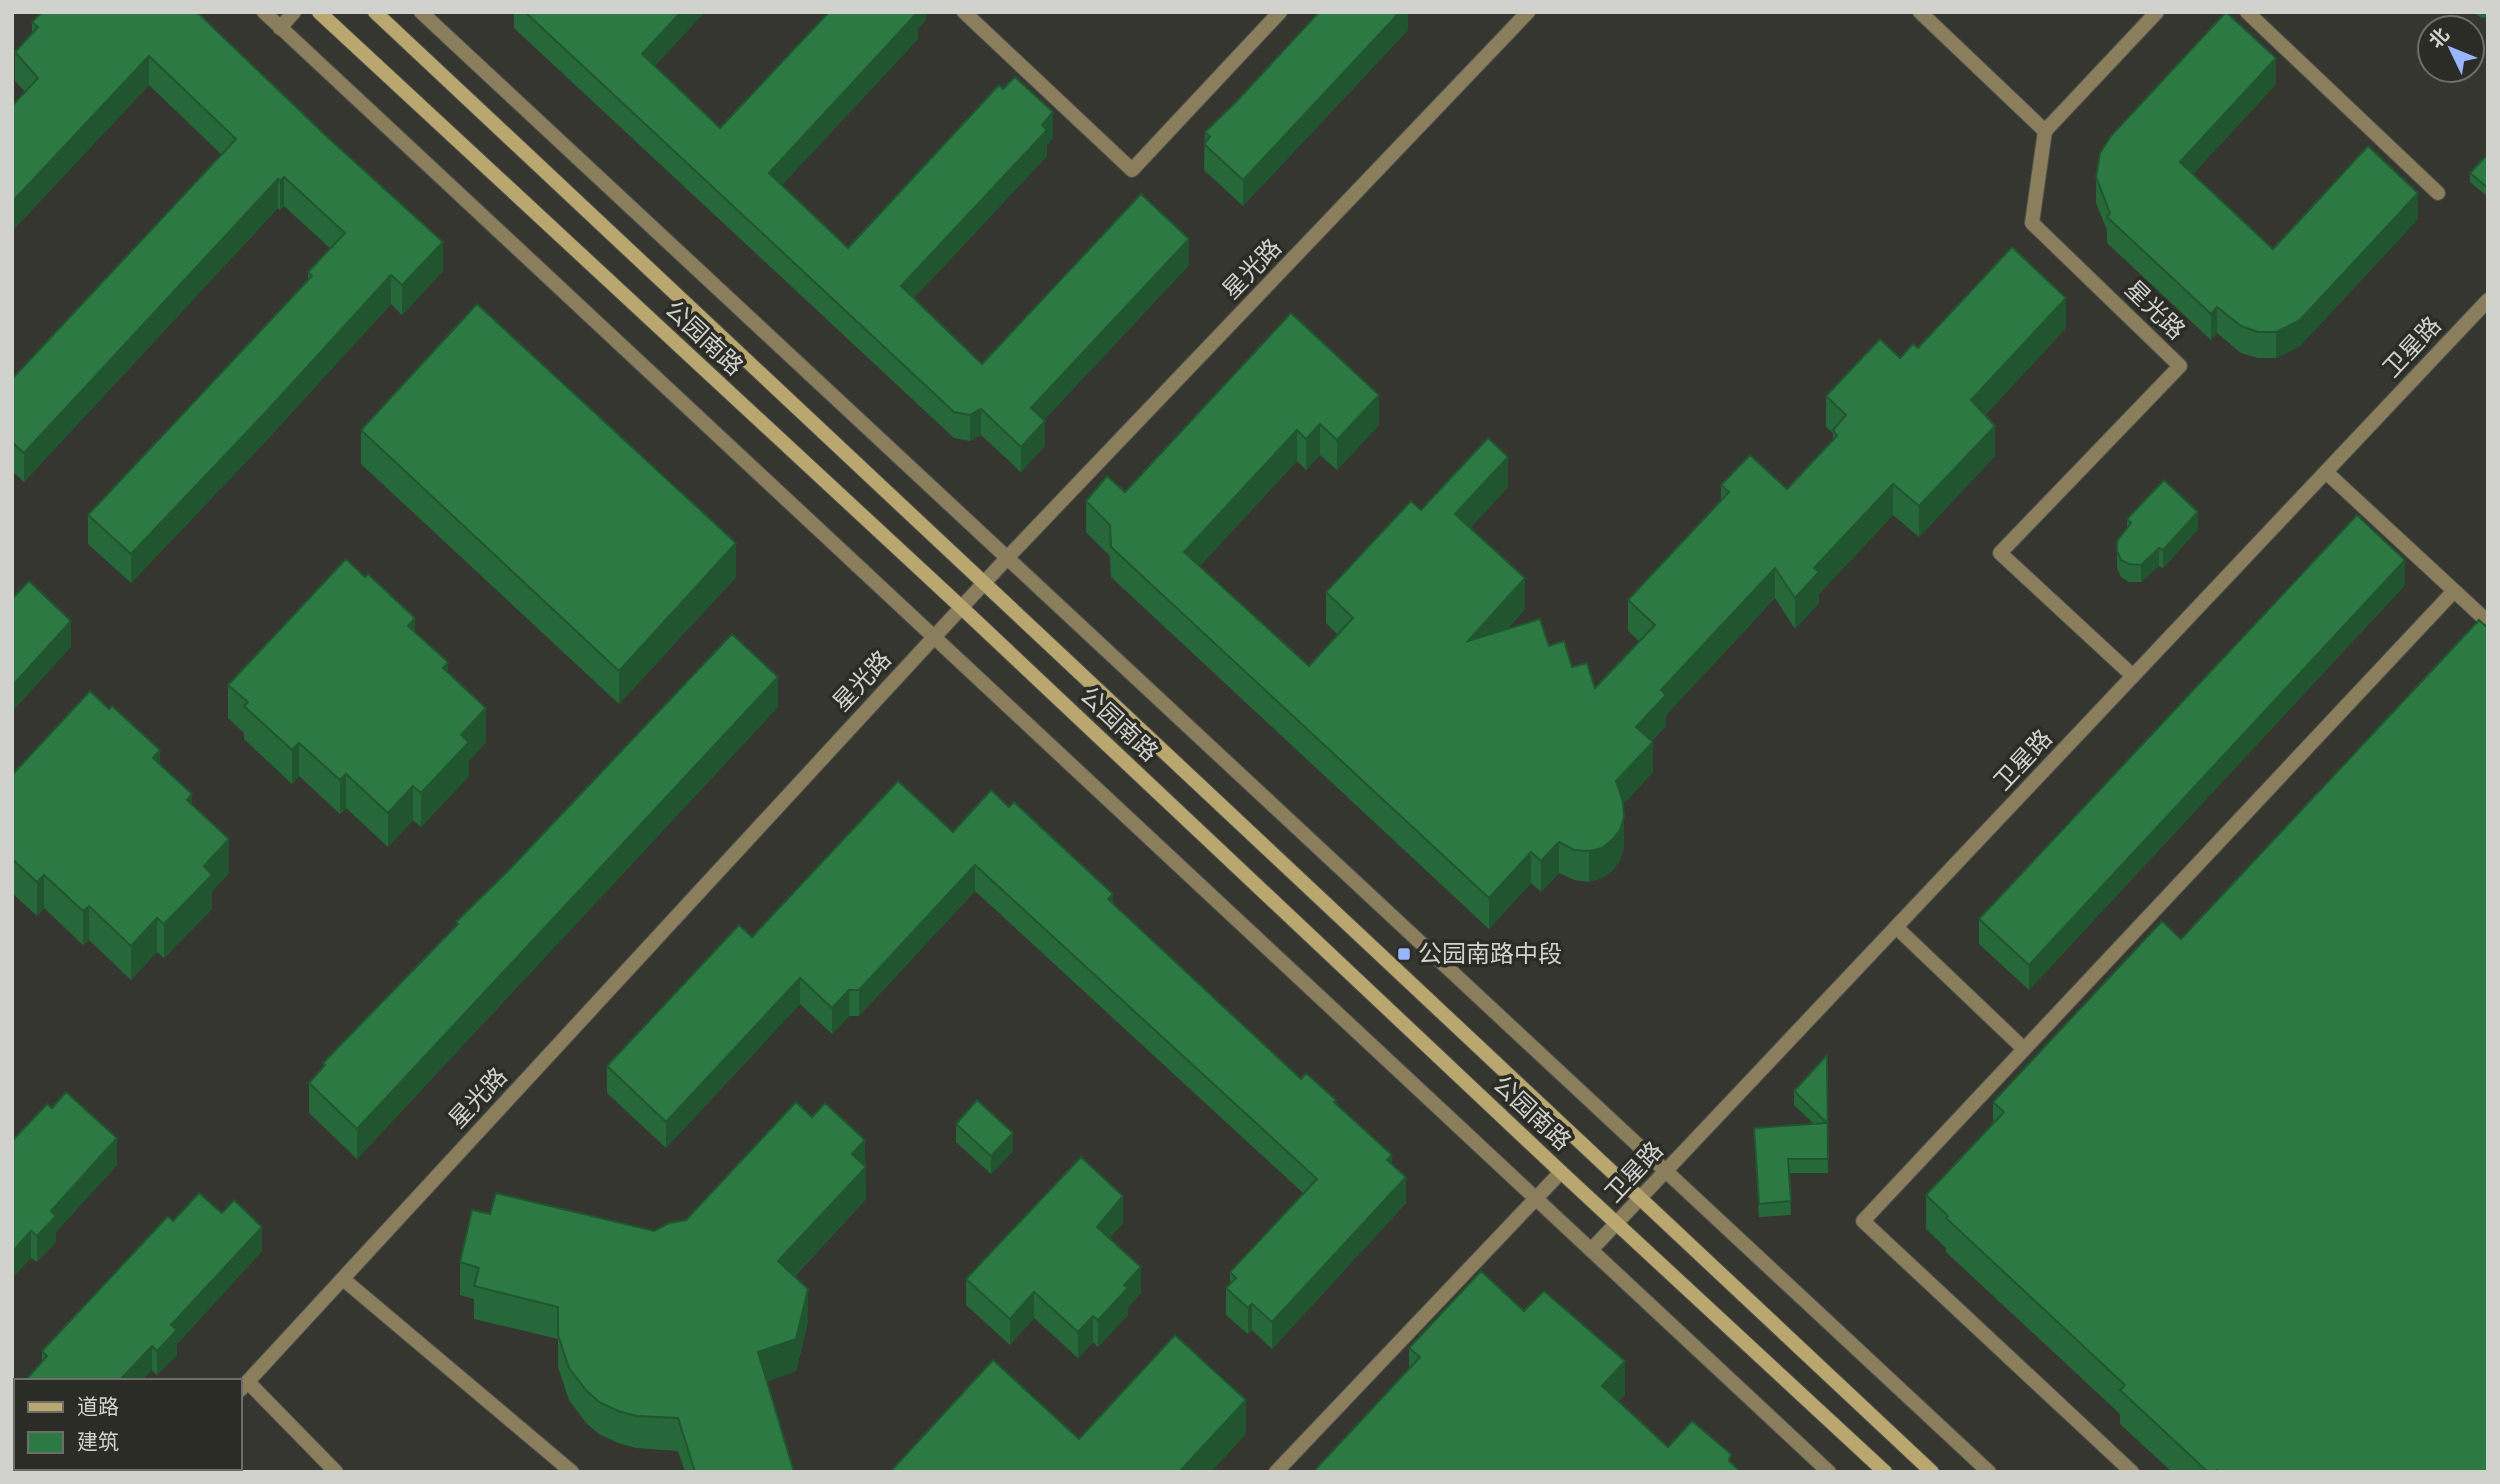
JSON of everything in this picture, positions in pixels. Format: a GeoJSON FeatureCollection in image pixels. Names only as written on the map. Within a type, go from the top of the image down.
{"type":"FeatureCollection","features":[{"type":"Feature","properties":{"kind":"main road","name":"公园南路"},"geometry":{"type":"LineString","coordinates":[[318,12],[961,607],[1561,1172],[1885,1472]]}},
{"type":"Feature","properties":{"kind":"main road","name":"公园南路"},"geometry":{"type":"LineString","coordinates":[[375,12],[1932,1472]]}},
{"type":"Feature","properties":{"kind":"street"},"geometry":{"type":"LineString","coordinates":[[264,12],[1829,1472]]}},
{"type":"Feature","properties":{"kind":"street"},"geometry":{"type":"LineString","coordinates":[[280,28],[294,12]]}},
{"type":"Feature","properties":{"kind":"street"},"geometry":{"type":"LineString","coordinates":[[421,12],[1989,1472]]}},
{"type":"Feature","properties":{"kind":"street"},"geometry":{"type":"LineString","coordinates":[[964,12],[1132,170],[1280,12]]}},
{"type":"Feature","properties":{"kind":"street","name":"星光路"},"geometry":{"type":"LineString","coordinates":[[244,1386],[1008,556],[1528,12]]}},
{"type":"Feature","properties":{"kind":"street"},"geometry":{"type":"LineString","coordinates":[[1920,12],[2045,131],[2157,12]]}},
{"type":"Feature","properties":{"kind":"street"},"geometry":{"type":"LineString","coordinates":[[2246,12],[2438,193]]}},
{"type":"Feature","properties":{"kind":"street","name":"星光路"},"geometry":{"type":"LineString","coordinates":[[2045,131],[2032,223],[2180,366],[2000,553],[2133,676]]}},
{"type":"Feature","properties":{"kind":"street","name":"卫星路"},"geometry":{"type":"LineString","coordinates":[[1591,1250],[2488,300]]}},
{"type":"Feature","properties":{"kind":"street"},"geometry":{"type":"LineString","coordinates":[[2326,472],[2488,622]]}},
{"type":"Feature","properties":{"kind":"street"},"geometry":{"type":"LineString","coordinates":[[2132,1472],[1863,1221],[2454,591]]}},
{"type":"Feature","properties":{"kind":"street"},"geometry":{"type":"LineString","coordinates":[[1896,928],[2024,1049]]}},
{"type":"Feature","properties":{"kind":"street"},"geometry":{"type":"LineString","coordinates":[[1276,1472],[1561,1172]]}},
{"type":"Feature","properties":{"kind":"street"},"geometry":{"type":"LineString","coordinates":[[343,1279],[572,1472]]}},
{"type":"Feature","properties":{"kind":"street"},"geometry":{"type":"LineString","coordinates":[[244,1386],[335,1472]]}},
{"type":"Feature","properties":{"kind":"building"},"geometry":{"type":"Polygon","coordinates":[[[42,12],[197,12],[323,133],[443,242],[402,285],[391,275],[131,554],[88,515],[312,276],[308,272],[345,233],[284,177],[280,181],[278,179],[24,453],[14,444],[12,446],[12,379],[236,139],[149,56],[12,202],[12,106],[38,78],[15,52],[38,27],[32,22],[42,12]]]}},
{"type":"Feature","properties":{"kind":"building"},"geometry":{"type":"Polygon","coordinates":[[[525,12],[681,12],[642,54],[720,128],[829,12],[918,12],[769,173],[848,248],[999,85],[1003,89],[1015,77],[1053,112],[1042,125],[1047,130],[901,286],[982,364],[1141,194],[1189,239],[1031,408],[1045,421],[1021,447],[981,409],[970,415],[954,412],[525,12]]]}},
{"type":"Feature","properties":{"kind":"building"},"geometry":{"type":"Polygon","coordinates":[[[1319,12],[1400,12],[1243,180],[1204,144],[1210,137],[1205,132],[1319,12]]]}},
{"type":"Feature","properties":{"kind":"building"},"geometry":{"type":"Polygon","coordinates":[[[2226,12],[2276,58],[2180,162],[2273,249],[2368,146],[2418,193],[2300,320],[2276,332],[2258,332],[2241,326],[2217,307],[2211,314],[2107,217],[2110,213],[2096,177],[2100,153],[2111,136],[2226,12]]]}},
{"type":"Feature","properties":{"kind":"building"},"geometry":{"type":"Polygon","coordinates":[[[2488,157],[2488,188],[2470,173],[2488,157]]]}},
{"type":"Feature","properties":{"kind":"building"},"geometry":{"type":"Polygon","coordinates":[[[2012,247],[2066,298],[1971,400],[1995,426],[1919,506],[1893,484],[1814,568],[1819,572],[1795,598],[1775,568],[1661,690],[1666,695],[1636,727],[1653,742],[1616,781],[1623,802],[1624,817],[1620,830],[1612,840],[1602,848],[1589,851],[1574,850],[1559,842],[1541,861],[1531,852],[1489,898],[1111,547],[1110,525],[1086,501],[1107,476],[1125,492],[1291,313],[1379,395],[1337,440],[1320,424],[1306,439],[1297,430],[1184,552],[1309,666],[1353,618],[1326,592],[1411,501],[1421,510],[1488,438],[1508,457],[1455,514],[1525,578],[1468,641],[1540,619],[1549,646],[1564,641],[1572,667],[1587,663],[1595,688],[1655,625],[1628,600],[1729,492],[1721,485],[1750,455],[1787,489],[1837,436],[1833,430],[1846,415],[1826,396],[1880,339],[1900,358],[1913,344],[1918,348],[2012,247]]]}},
{"type":"Feature","properties":{"kind":"building"},"geometry":{"type":"Polygon","coordinates":[[[477,304],[736,543],[619,671],[361,430],[477,304]]]}},
{"type":"Feature","properties":{"kind":"building"},"geometry":{"type":"Polygon","coordinates":[[[2164,480],[2198,512],[2163,550],[2159,548],[2141,565],[2129,564],[2121,560],[2117,541],[2131,523],[2127,519],[2164,480]]]}},
{"type":"Feature","properties":{"kind":"building"},"geometry":{"type":"Polygon","coordinates":[[[2357,515],[2405,560],[2029,965],[1979,919],[2357,515]]]}},
{"type":"Feature","properties":{"kind":"building"},"geometry":{"type":"Polygon","coordinates":[[[346,559],[365,577],[368,574],[415,618],[408,626],[448,662],[443,668],[486,708],[461,735],[469,742],[421,793],[413,786],[388,813],[346,774],[340,780],[299,743],[292,750],[244,706],[248,702],[228,685],[346,559]]]}},
{"type":"Feature","properties":{"kind":"building"},"geometry":{"type":"Polygon","coordinates":[[[29,581],[71,621],[12,686],[12,599],[29,581]]]}},
{"type":"Feature","properties":{"kind":"building"},"geometry":{"type":"Polygon","coordinates":[[[2479,620],[2488,628],[2488,1472],[2208,1472],[2120,1390],[2125,1385],[1946,1218],[1948,1216],[1926,1195],[2004,1112],[1993,1102],[2162,921],[2181,939],[2479,620]]]}},
{"type":"Feature","properties":{"kind":"building"},"geometry":{"type":"Polygon","coordinates":[[[732,634],[778,677],[357,1129],[309,1083],[325,1065],[323,1063],[732,634]]]}},
{"type":"Feature","properties":{"kind":"building"},"geometry":{"type":"Polygon","coordinates":[[[90,691],[109,709],[112,706],[160,750],[153,758],[192,794],[187,800],[229,839],[204,866],[212,875],[164,924],[157,918],[131,946],[89,906],[83,911],[44,875],[37,882],[12,859],[12,775],[90,691]]]}},
{"type":"Feature","properties":{"kind":"building"},"geometry":{"type":"Polygon","coordinates":[[[898,781],[953,832],[991,790],[1009,807],[1014,802],[1113,894],[1108,899],[1301,1079],[1306,1073],[1392,1155],[1387,1160],[1406,1177],[1272,1322],[1252,1304],[1248,1308],[1226,1288],[1236,1278],[1230,1272],[1317,1179],[975,865],[859,990],[849,990],[832,1008],[800,978],[666,1122],[607,1066],[739,925],[752,937],[898,781]]]}},
{"type":"Feature","properties":{"kind":"building"},"geometry":{"type":"Polygon","coordinates":[[[1827,1055],[1828,1159],[1788,1159],[1791,1201],[1759,1204],[1754,1128],[1827,1123],[1794,1091],[1827,1055]]]}},
{"type":"Feature","properties":{"kind":"building"},"geometry":{"type":"Polygon","coordinates":[[[66,1092],[117,1138],[51,1211],[56,1216],[37,1236],[31,1231],[12,1252],[12,1141],[47,1104],[52,1108],[66,1092]]]}},
{"type":"Feature","properties":{"kind":"building"},"geometry":{"type":"Polygon","coordinates":[[[977,1100],[1013,1133],[991,1156],[956,1124],[977,1100]]]}},
{"type":"Feature","properties":{"kind":"building"},"geometry":{"type":"Polygon","coordinates":[[[796,1102],[812,1117],[825,1103],[865,1140],[852,1154],[866,1167],[778,1261],[808,1289],[796,1339],[758,1352],[794,1472],[695,1472],[678,1418],[636,1416],[618,1411],[599,1402],[586,1390],[569,1368],[558,1335],[558,1307],[474,1286],[479,1268],[460,1262],[472,1210],[490,1214],[496,1193],[654,1231],[669,1223],[686,1220],[796,1102]]]}},
{"type":"Feature","properties":{"kind":"building"},"geometry":{"type":"Polygon","coordinates":[[[1081,1157],[1123,1196],[1097,1227],[1141,1267],[1124,1285],[1128,1288],[1098,1320],[1093,1316],[1078,1332],[1034,1292],[1010,1319],[966,1279],[1081,1157]]]}},
{"type":"Feature","properties":{"kind":"building"},"geometry":{"type":"Polygon","coordinates":[[[199,1193],[222,1213],[234,1200],[262,1227],[171,1325],[177,1330],[157,1351],[152,1346],[121,1379],[27,1379],[47,1356],[42,1351],[168,1216],[173,1221],[199,1193]]]}},
{"type":"Feature","properties":{"kind":"building"},"geometry":{"type":"Polygon","coordinates":[[[1481,1271],[1524,1311],[1544,1291],[1625,1361],[1602,1386],[1668,1447],[1692,1421],[1731,1454],[1729,1461],[1741,1472],[1313,1472],[1420,1357],[1409,1348],[1481,1271]]]}},
{"type":"Feature","properties":{"kind":"building"},"geometry":{"type":"Polygon","coordinates":[[[1175,1335],[1246,1400],[1179,1472],[890,1472],[993,1360],[1079,1439],[1175,1335]]]}},
{"type":"Feature","properties":{"kind":"building"},"geometry":{"type":"Polygon","coordinates":[[[14,1393],[14,1470],[36,1470],[35,1472],[12,1472],[14,1393]]]}},
{"type":"Feature","properties":{"kind":"place","name":"公园南路中段"},"geometry":{"type":"Point","coordinates":[1404,954]}}]}
